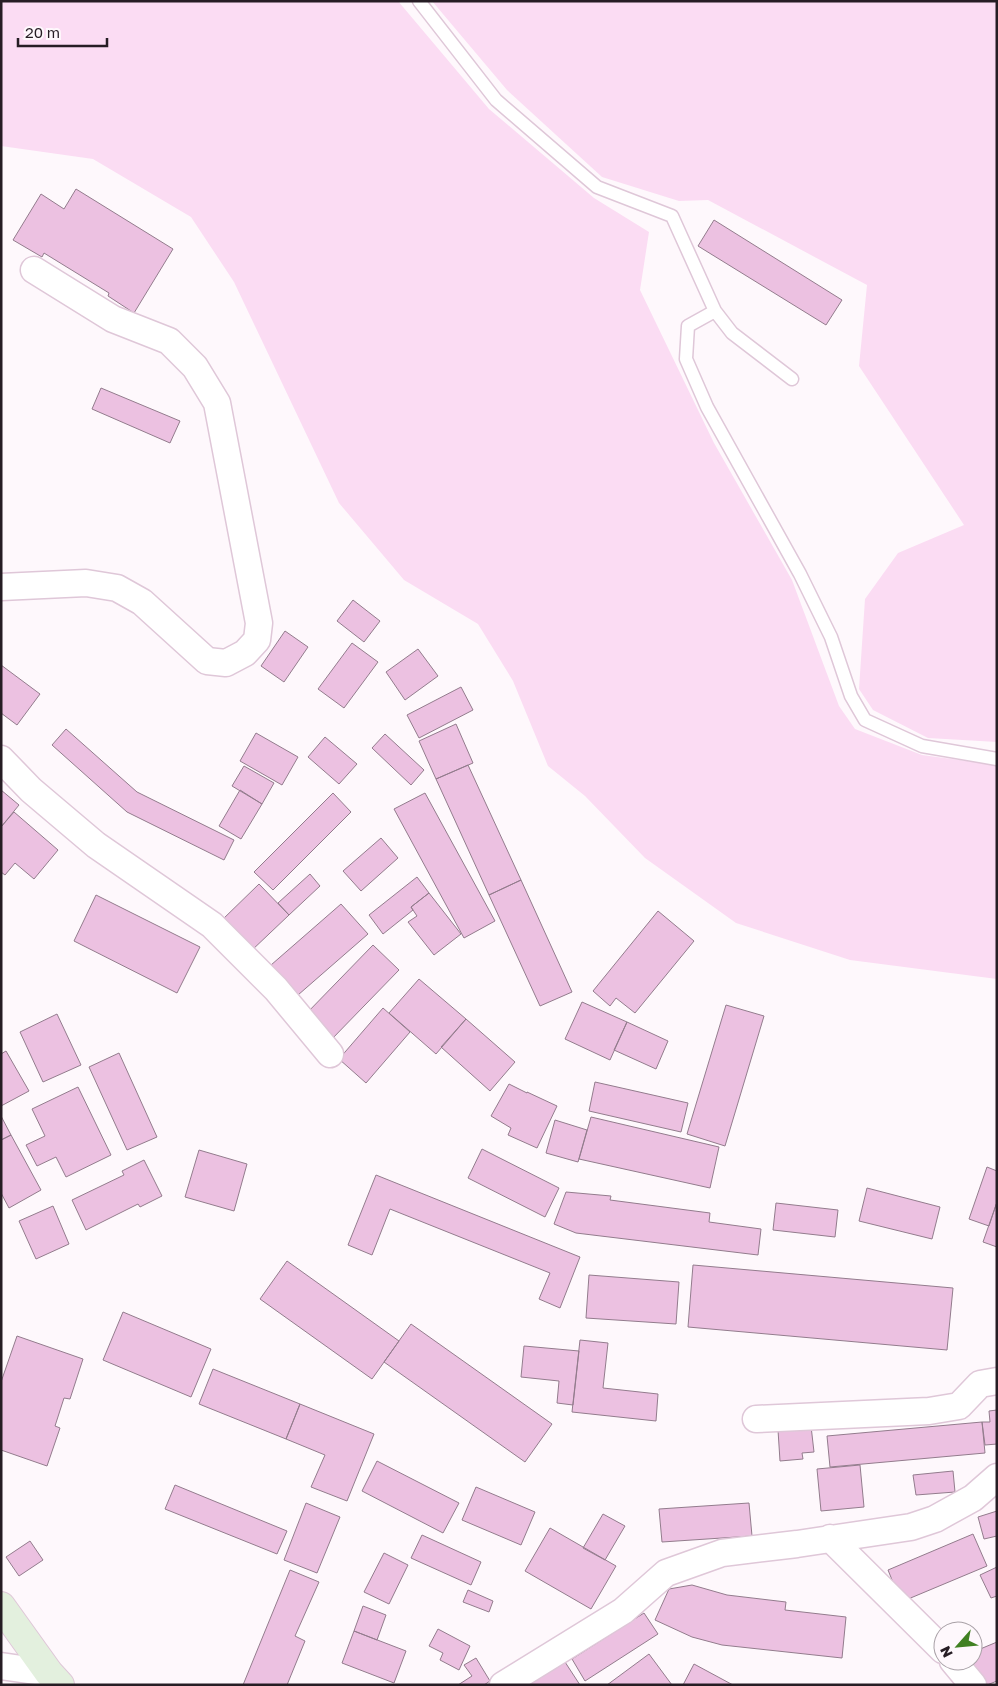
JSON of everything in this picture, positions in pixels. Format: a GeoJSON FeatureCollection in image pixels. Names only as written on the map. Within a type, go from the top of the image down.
{"type":"FeatureCollection","features":[{"type":"Feature","properties":{"kind":"street"},"geometry":{"type":"LineString","coordinates":[[1,587],[86,583],[117,588],[142,602],[207,661],[226,663],[245,653],[257,640],[259,623],[216,403],[195,367],[169,341],[113,319],[34,270]]}},
{"type":"Feature","properties":{"kind":"street"},"geometry":{"type":"LineString","coordinates":[[1,759],[32,790],[96,845],[212,924],[276,989],[330,1054]]}},
{"type":"Feature","properties":{"kind":"street"},"geometry":{"type":"LineString","coordinates":[[756,1419],[929,1411],[959,1406],[980,1384],[997,1380]]}},
{"type":"Feature","properties":{"kind":"street"},"geometry":{"type":"LineString","coordinates":[[503,1685],[622,1612],[666,1573],[722,1553],[911,1527],[935,1519],[973,1498],[997,1476]]}},
{"type":"Feature","properties":{"kind":"street"},"geometry":{"type":"LineString","coordinates":[[830,1538],[933,1640]]}},
{"type":"Feature","properties":{"kind":"street"},"geometry":{"type":"LineString","coordinates":[[1,1606],[54,1679]]}},
{"type":"Feature","properties":{"kind":"street"},"geometry":{"type":"LineString","coordinates":[[1,1666],[54,1679]]}},
{"type":"Feature","properties":{"kind":"street"},"geometry":{"type":"LineString","coordinates":[[961,1671],[973,1685]]}},
{"type":"Feature","properties":{"kind":"lane"},"geometry":{"type":"LineString","coordinates":[[419,1],[496,100],[597,187],[672,216],[715,311],[732,333],[792,379]]}},
{"type":"Feature","properties":{"kind":"lane"},"geometry":{"type":"LineString","coordinates":[[715,311],[688,326],[686,359],[707,406],[800,574],[831,638],[851,696],[865,720],[922,746],[997,759]]}},
{"type":"Feature","properties":{"kind":"shaded area"},"geometry":{"type":"Polygon","coordinates":[[[1,1],[398,1],[489,109],[594,198],[649,232],[640,290],[714,443],[792,580],[839,706],[855,729],[922,755],[997,765],[997,979],[850,960],[736,923],[645,858],[585,796],[548,766],[513,681],[478,624],[404,580],[339,503],[234,282],[191,217],[93,159],[1,146],[1,1]]]}},
{"type":"Feature","properties":{"kind":"shaded area"},"geometry":{"type":"Polygon","coordinates":[[[432,1],[997,1],[997,742],[928,738],[873,710],[859,689],[865,599],[898,553],[964,525],[859,366],[867,285],[708,200],[679,201],[602,177],[507,90],[432,1]]]}},
{"type":"Feature","properties":{"kind":"building"},"geometry":{"type":"Polygon","coordinates":[[[76,189],[173,249],[134,313],[108,296],[109,293],[44,253],[42,257],[13,240],[41,194],[64,209],[76,189]]]}},
{"type":"Feature","properties":{"kind":"building"},"geometry":{"type":"Polygon","coordinates":[[[714,220],[842,300],[826,325],[698,246],[714,220]]]}},
{"type":"Feature","properties":{"kind":"building"},"geometry":{"type":"Polygon","coordinates":[[[101,388],[180,421],[170,443],[92,409],[101,388]]]}},
{"type":"Feature","properties":{"kind":"building"},"geometry":{"type":"Polygon","coordinates":[[[353,600],[380,621],[364,642],[337,621],[353,600]]]}},
{"type":"Feature","properties":{"kind":"building"},"geometry":{"type":"Polygon","coordinates":[[[285,631],[308,647],[284,682],[261,666],[285,631]]]}},
{"type":"Feature","properties":{"kind":"building"},"geometry":{"type":"Polygon","coordinates":[[[352,643],[378,662],[344,708],[318,689],[352,643]]]}},
{"type":"Feature","properties":{"kind":"building"},"geometry":{"type":"Polygon","coordinates":[[[418,649],[438,676],[405,700],[386,672],[418,649]]]}},
{"type":"Feature","properties":{"kind":"building"},"geometry":{"type":"Polygon","coordinates":[[[1,665],[40,694],[17,725],[1,713],[1,665]]]}},
{"type":"Feature","properties":{"kind":"building"},"geometry":{"type":"Polygon","coordinates":[[[461,687],[473,710],[419,738],[407,715],[461,687]]]}},
{"type":"Feature","properties":{"kind":"building"},"geometry":{"type":"Polygon","coordinates":[[[456,724],[473,763],[436,779],[419,741],[456,724]]]}},
{"type":"Feature","properties":{"kind":"building"},"geometry":{"type":"Polygon","coordinates":[[[66,729],[137,792],[234,840],[224,860],[127,812],[52,745],[66,729]]]}},
{"type":"Feature","properties":{"kind":"building"},"geometry":{"type":"Polygon","coordinates":[[[256,733],[298,757],[282,785],[240,761],[256,733]]]}},
{"type":"Feature","properties":{"kind":"building"},"geometry":{"type":"Polygon","coordinates":[[[385,734],[424,770],[411,785],[372,748],[385,734]]]}},
{"type":"Feature","properties":{"kind":"building"},"geometry":{"type":"Polygon","coordinates":[[[325,737],[357,764],[339,784],[308,757],[325,737]]]}},
{"type":"Feature","properties":{"kind":"building"},"geometry":{"type":"Polygon","coordinates":[[[468,765],[521,880],[489,895],[436,779],[468,765]]]}},
{"type":"Feature","properties":{"kind":"building"},"geometry":{"type":"Polygon","coordinates":[[[244,766],[274,783],[262,804],[232,786],[244,766]]]}},
{"type":"Feature","properties":{"kind":"building"},"geometry":{"type":"Polygon","coordinates":[[[1,790],[19,805],[1,827],[1,790]]]}},
{"type":"Feature","properties":{"kind":"building"},"geometry":{"type":"Polygon","coordinates":[[[240,790],[262,804],[241,839],[219,826],[240,790]]]}},
{"type":"Feature","properties":{"kind":"building"},"geometry":{"type":"Polygon","coordinates":[[[333,793],[351,812],[273,890],[254,872],[333,793]]]}},
{"type":"Feature","properties":{"kind":"building"},"geometry":{"type":"Polygon","coordinates":[[[425,793],[495,921],[464,938],[394,809],[425,793]]]}},
{"type":"Feature","properties":{"kind":"building"},"geometry":{"type":"Polygon","coordinates":[[[14,812],[58,850],[34,879],[15,863],[5,875],[1,872],[1,827],[14,812]]]}},
{"type":"Feature","properties":{"kind":"building"},"geometry":{"type":"Polygon","coordinates":[[[381,838],[398,858],[361,891],[343,871],[381,838]]]}},
{"type":"Feature","properties":{"kind":"building"},"geometry":{"type":"Polygon","coordinates":[[[310,874],[320,886],[289,915],[278,903],[310,874]]]}},
{"type":"Feature","properties":{"kind":"building"},"geometry":{"type":"Polygon","coordinates":[[[417,877],[429,893],[411,907],[413,910],[383,934],[369,915],[417,877]]]}},
{"type":"Feature","properties":{"kind":"building"},"geometry":{"type":"Polygon","coordinates":[[[521,880],[572,992],[540,1006],[489,895],[521,880]]]}},
{"type":"Feature","properties":{"kind":"building"},"geometry":{"type":"Polygon","coordinates":[[[259,884],[289,915],[250,952],[221,921],[259,884]]]}},
{"type":"Feature","properties":{"kind":"building"},"geometry":{"type":"Polygon","coordinates":[[[429,893],[461,934],[434,955],[408,922],[417,916],[411,907],[429,893]]]}},
{"type":"Feature","properties":{"kind":"building"},"geometry":{"type":"Polygon","coordinates":[[[96,895],[200,947],[177,993],[74,941],[96,895]]]}},
{"type":"Feature","properties":{"kind":"building"},"geometry":{"type":"Polygon","coordinates":[[[341,904],[368,934],[298,995],[271,965],[341,904]]]}},
{"type":"Feature","properties":{"kind":"building"},"geometry":{"type":"Polygon","coordinates":[[[658,911],[694,941],[635,1013],[616,998],[610,1006],[593,991],[658,911]]]}},
{"type":"Feature","properties":{"kind":"building"},"geometry":{"type":"Polygon","coordinates":[[[373,945],[399,970],[330,1041],[304,1016],[373,945]]]}},
{"type":"Feature","properties":{"kind":"building"},"geometry":{"type":"Polygon","coordinates":[[[419,979],[466,1019],[436,1054],[389,1013],[419,979]]]}},
{"type":"Feature","properties":{"kind":"building"},"geometry":{"type":"Polygon","coordinates":[[[582,1002],[627,1022],[610,1060],[565,1039],[582,1002]]]}},
{"type":"Feature","properties":{"kind":"building"},"geometry":{"type":"Polygon","coordinates":[[[726,1005],[764,1016],[725,1146],[687,1134],[726,1005]]]}},
{"type":"Feature","properties":{"kind":"building"},"geometry":{"type":"Polygon","coordinates":[[[383,1008],[410,1032],[366,1083],[339,1059],[383,1008]]]}},
{"type":"Feature","properties":{"kind":"building"},"geometry":{"type":"Polygon","coordinates":[[[57,1014],[81,1065],[43,1082],[20,1032],[57,1014]]]}},
{"type":"Feature","properties":{"kind":"building"},"geometry":{"type":"Polygon","coordinates":[[[466,1019],[515,1062],[490,1091],[441,1047],[466,1019]]]}},
{"type":"Feature","properties":{"kind":"building"},"geometry":{"type":"Polygon","coordinates":[[[627,1022],[668,1041],[656,1069],[614,1050],[627,1022]]]}},
{"type":"Feature","properties":{"kind":"building"},"geometry":{"type":"Polygon","coordinates":[[[6,1051],[29,1091],[1,1106],[1,1054],[6,1051]]]}},
{"type":"Feature","properties":{"kind":"building"},"geometry":{"type":"Polygon","coordinates":[[[119,1053],[157,1137],[127,1150],[89,1067],[119,1053]]]}},
{"type":"Feature","properties":{"kind":"building"},"geometry":{"type":"Polygon","coordinates":[[[595,1082],[688,1103],[681,1132],[589,1111],[595,1082]]]}},
{"type":"Feature","properties":{"kind":"building"},"geometry":{"type":"Polygon","coordinates":[[[509,1084],[557,1106],[537,1148],[508,1135],[511,1128],[491,1116],[509,1084]]]}},
{"type":"Feature","properties":{"kind":"building"},"geometry":{"type":"Polygon","coordinates":[[[78,1087],[111,1155],[66,1177],[56,1157],[37,1166],[26,1145],[45,1136],[32,1109],[78,1087]]]}},
{"type":"Feature","properties":{"kind":"building"},"geometry":{"type":"Polygon","coordinates":[[[1,1116],[11,1135],[1,1140],[1,1116]]]}},
{"type":"Feature","properties":{"kind":"building"},"geometry":{"type":"Polygon","coordinates":[[[591,1117],[719,1147],[710,1188],[579,1159],[591,1117]]]}},
{"type":"Feature","properties":{"kind":"building"},"geometry":{"type":"Polygon","coordinates":[[[555,1120],[587,1130],[578,1162],[546,1153],[555,1120]]]}},
{"type":"Feature","properties":{"kind":"building"},"geometry":{"type":"Polygon","coordinates":[[[11,1135],[41,1190],[9,1208],[1,1193],[1,1140],[11,1135]]]}},
{"type":"Feature","properties":{"kind":"building"},"geometry":{"type":"Polygon","coordinates":[[[482,1149],[559,1188],[545,1217],[468,1178],[482,1149]]]}},
{"type":"Feature","properties":{"kind":"building"},"geometry":{"type":"Polygon","coordinates":[[[199,1150],[247,1164],[234,1211],[185,1197],[199,1150]]]}},
{"type":"Feature","properties":{"kind":"building"},"geometry":{"type":"Polygon","coordinates":[[[144,1160],[162,1196],[140,1207],[138,1204],[86,1230],[72,1200],[124,1175],[122,1171],[144,1160]]]}},
{"type":"Feature","properties":{"kind":"building"},"geometry":{"type":"Polygon","coordinates":[[[987,1167],[997,1171],[997,1202],[989,1226],[969,1219],[987,1167]]]}},
{"type":"Feature","properties":{"kind":"building"},"geometry":{"type":"Polygon","coordinates":[[[376,1175],[580,1257],[560,1308],[539,1299],[550,1273],[390,1209],[372,1255],[348,1245],[376,1175]]]}},
{"type":"Feature","properties":{"kind":"building"},"geometry":{"type":"Polygon","coordinates":[[[867,1188],[940,1207],[932,1239],[859,1221],[867,1188]]]}},
{"type":"Feature","properties":{"kind":"building"},"geometry":{"type":"Polygon","coordinates":[[[566,1192],[611,1196],[610,1200],[710,1213],[709,1222],[761,1229],[758,1255],[576,1233],[554,1224],[566,1192]]]}},
{"type":"Feature","properties":{"kind":"building"},"geometry":{"type":"Polygon","coordinates":[[[997,1202],[997,1247],[983,1242],[997,1202]]]}},
{"type":"Feature","properties":{"kind":"building"},"geometry":{"type":"Polygon","coordinates":[[[776,1203],[838,1210],[835,1237],[773,1230],[776,1203]]]}},
{"type":"Feature","properties":{"kind":"building"},"geometry":{"type":"Polygon","coordinates":[[[53,1206],[69,1244],[36,1259],[19,1221],[53,1206]]]}},
{"type":"Feature","properties":{"kind":"building"},"geometry":{"type":"Polygon","coordinates":[[[287,1261],[399,1341],[372,1379],[260,1299],[287,1261]]]}},
{"type":"Feature","properties":{"kind":"building"},"geometry":{"type":"Polygon","coordinates":[[[693,1265],[953,1288],[947,1350],[688,1327],[693,1265]]]}},
{"type":"Feature","properties":{"kind":"building"},"geometry":{"type":"Polygon","coordinates":[[[589,1275],[679,1282],[676,1324],[586,1318],[589,1275]]]}},
{"type":"Feature","properties":{"kind":"building"},"geometry":{"type":"Polygon","coordinates":[[[123,1312],[211,1349],[191,1397],[103,1360],[123,1312]]]}},
{"type":"Feature","properties":{"kind":"building"},"geometry":{"type":"Polygon","coordinates":[[[411,1324],[552,1424],[525,1462],[384,1362],[411,1324]]]}},
{"type":"Feature","properties":{"kind":"building"},"geometry":{"type":"Polygon","coordinates":[[[17,1336],[83,1359],[70,1399],[64,1398],[55,1426],[60,1428],[47,1466],[1,1450],[1,1382],[17,1336]]]}},
{"type":"Feature","properties":{"kind":"building"},"geometry":{"type":"Polygon","coordinates":[[[580,1340],[608,1343],[603,1388],[658,1394],[656,1421],[572,1412],[580,1340]]]}},
{"type":"Feature","properties":{"kind":"building"},"geometry":{"type":"Polygon","coordinates":[[[524,1346],[579,1351],[573,1405],[557,1403],[559,1381],[521,1377],[524,1346]]]}},
{"type":"Feature","properties":{"kind":"building"},"geometry":{"type":"Polygon","coordinates":[[[213,1369],[300,1404],[286,1439],[199,1404],[213,1369]]]}},
{"type":"Feature","properties":{"kind":"building"},"geometry":{"type":"Polygon","coordinates":[[[300,1404],[374,1434],[347,1501],[311,1487],[325,1455],[286,1439],[300,1404]]]}},
{"type":"Feature","properties":{"kind":"building"},"geometry":{"type":"Polygon","coordinates":[[[997,1410],[997,1444],[985,1445],[982,1422],[990,1422],[989,1411],[997,1410]]]}},
{"type":"Feature","properties":{"kind":"building"},"geometry":{"type":"Polygon","coordinates":[[[982,1422],[985,1453],[830,1467],[827,1436],[982,1422]]]}},
{"type":"Feature","properties":{"kind":"building"},"geometry":{"type":"Polygon","coordinates":[[[811,1426],[814,1452],[802,1453],[803,1459],[780,1461],[778,1430],[811,1426]]]}},
{"type":"Feature","properties":{"kind":"building"},"geometry":{"type":"Polygon","coordinates":[[[377,1461],[459,1503],[443,1533],[362,1491],[377,1461]]]}},
{"type":"Feature","properties":{"kind":"building"},"geometry":{"type":"Polygon","coordinates":[[[860,1465],[864,1507],[821,1511],[817,1469],[860,1465]]]}},
{"type":"Feature","properties":{"kind":"building"},"geometry":{"type":"Polygon","coordinates":[[[953,1471],[955,1492],[916,1495],[913,1475],[953,1471]]]}},
{"type":"Feature","properties":{"kind":"building"},"geometry":{"type":"Polygon","coordinates":[[[175,1485],[287,1531],[277,1554],[165,1509],[175,1485]]]}},
{"type":"Feature","properties":{"kind":"building"},"geometry":{"type":"Polygon","coordinates":[[[476,1487],[535,1512],[521,1545],[462,1520],[476,1487]]]}},
{"type":"Feature","properties":{"kind":"building"},"geometry":{"type":"Polygon","coordinates":[[[306,1503],[340,1517],[317,1573],[284,1560],[306,1503]]]}},
{"type":"Feature","properties":{"kind":"building"},"geometry":{"type":"Polygon","coordinates":[[[749,1503],[752,1536],[662,1542],[659,1509],[749,1503]]]}},
{"type":"Feature","properties":{"kind":"building"},"geometry":{"type":"Polygon","coordinates":[[[997,1511],[997,1536],[984,1539],[978,1517],[997,1511]]]}},
{"type":"Feature","properties":{"kind":"building"},"geometry":{"type":"Polygon","coordinates":[[[603,1514],[625,1526],[605,1560],[583,1548],[603,1514]]]}},
{"type":"Feature","properties":{"kind":"building"},"geometry":{"type":"Polygon","coordinates":[[[550,1528],[616,1566],[591,1609],[525,1571],[550,1528]]]}},
{"type":"Feature","properties":{"kind":"building"},"geometry":{"type":"Polygon","coordinates":[[[973,1534],[987,1566],[901,1602],[888,1570],[973,1534]]]}},
{"type":"Feature","properties":{"kind":"building"},"geometry":{"type":"Polygon","coordinates":[[[422,1535],[481,1562],[471,1585],[411,1558],[422,1535]]]}},
{"type":"Feature","properties":{"kind":"building"},"geometry":{"type":"Polygon","coordinates":[[[30,1541],[43,1560],[19,1576],[6,1557],[30,1541]]]}},
{"type":"Feature","properties":{"kind":"building"},"geometry":{"type":"Polygon","coordinates":[[[384,1553],[408,1565],[389,1604],[364,1592],[384,1553]]]}},
{"type":"Feature","properties":{"kind":"building"},"geometry":{"type":"Polygon","coordinates":[[[997,1567],[997,1596],[991,1598],[980,1575],[997,1567]]]}},
{"type":"Feature","properties":{"kind":"building"},"geometry":{"type":"Polygon","coordinates":[[[290,1570],[319,1582],[295,1636],[305,1641],[287,1685],[243,1685],[290,1570]]]}},
{"type":"Feature","properties":{"kind":"building"},"geometry":{"type":"Polygon","coordinates":[[[692,1585],[727,1595],[786,1602],[785,1610],[846,1617],[842,1658],[722,1645],[692,1637],[655,1620],[669,1589],[692,1585]]]}},
{"type":"Feature","properties":{"kind":"building"},"geometry":{"type":"Polygon","coordinates":[[[468,1590],[493,1601],[489,1612],[463,1602],[468,1590]]]}},
{"type":"Feature","properties":{"kind":"building"},"geometry":{"type":"Polygon","coordinates":[[[363,1606],[386,1615],[377,1640],[354,1631],[363,1606]]]}},
{"type":"Feature","properties":{"kind":"building"},"geometry":{"type":"Polygon","coordinates":[[[644,1613],[658,1634],[585,1681],[572,1659],[644,1613]]]}},
{"type":"Feature","properties":{"kind":"building"},"geometry":{"type":"Polygon","coordinates":[[[438,1629],[470,1646],[459,1670],[440,1660],[443,1653],[429,1646],[438,1629]]]}},
{"type":"Feature","properties":{"kind":"building"},"geometry":{"type":"Polygon","coordinates":[[[354,1631],[406,1651],[394,1683],[342,1663],[354,1631]]]}},
{"type":"Feature","properties":{"kind":"building"},"geometry":{"type":"Polygon","coordinates":[[[997,1642],[997,1681],[987,1685],[982,1685],[976,1671],[983,1671],[983,1648],[997,1642]]]}},
{"type":"Feature","properties":{"kind":"building"},"geometry":{"type":"Polygon","coordinates":[[[649,1654],[672,1685],[607,1685],[649,1654]]]}},
{"type":"Feature","properties":{"kind":"building"},"geometry":{"type":"Polygon","coordinates":[[[476,1658],[490,1681],[484,1685],[458,1685],[472,1676],[464,1665],[476,1658]]]}},
{"type":"Feature","properties":{"kind":"building"},"geometry":{"type":"Polygon","coordinates":[[[565,1662],[580,1685],[527,1685],[565,1662]]]}},
{"type":"Feature","properties":{"kind":"building"},"geometry":{"type":"Polygon","coordinates":[[[694,1664],[733,1685],[683,1685],[694,1664]]]}}]}
